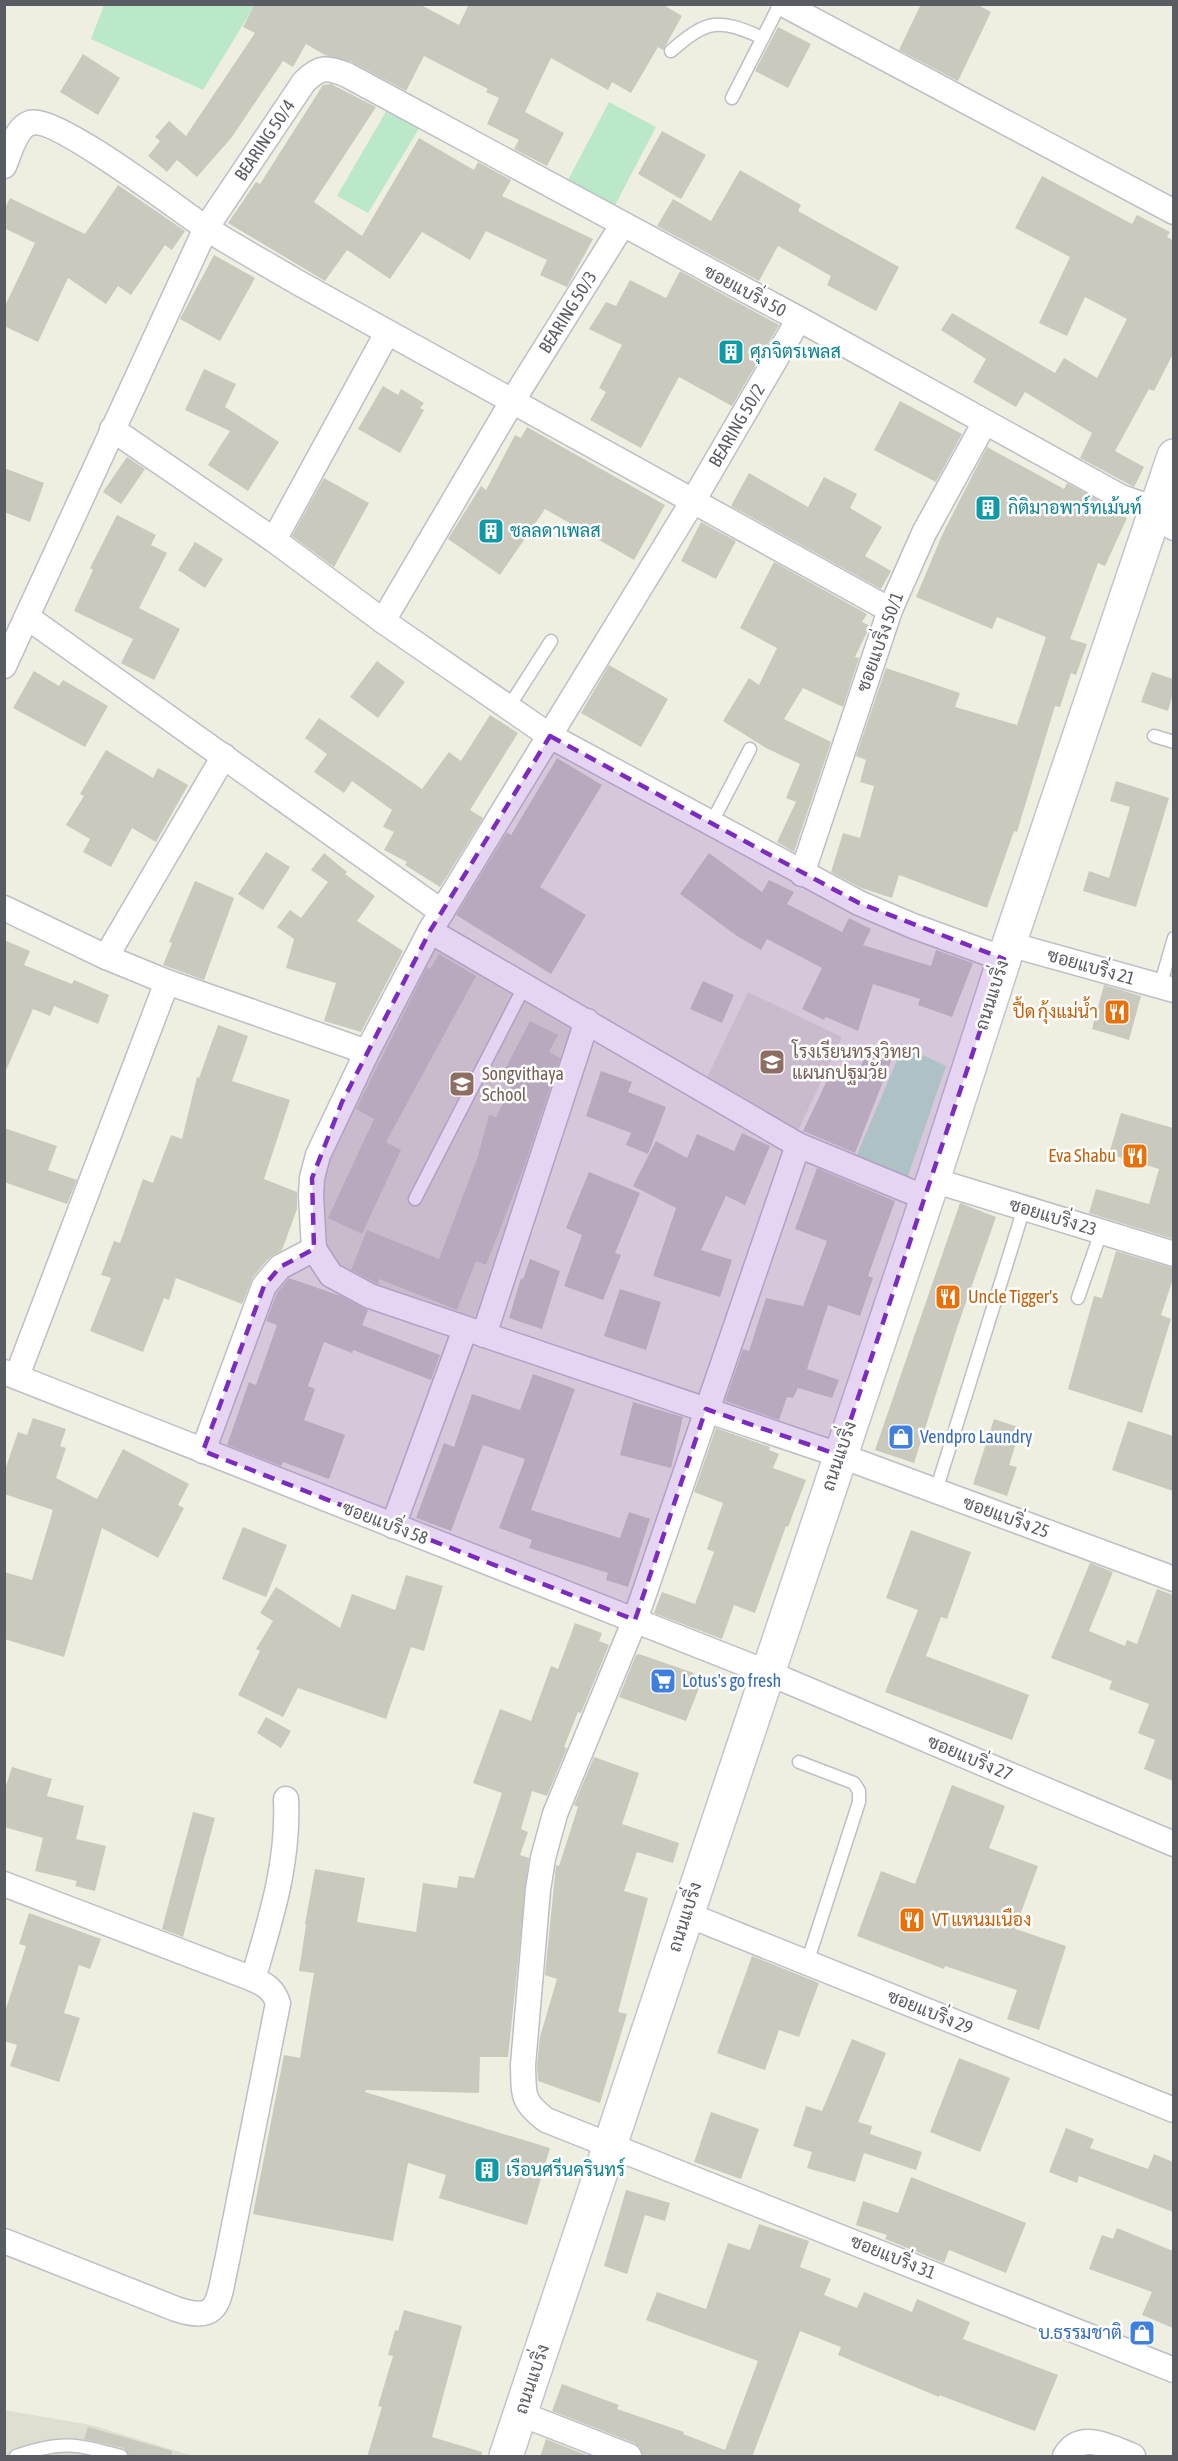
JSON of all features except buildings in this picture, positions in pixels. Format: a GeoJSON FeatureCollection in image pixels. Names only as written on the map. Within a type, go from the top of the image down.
{"type":"FeatureCollection","features":[{"type":"Feature","properties":{"kind":"main road","name":"ถนนแบริ่ง"},"geometry":{"type":"LineString","coordinates":[[506,2457],[1007,951],[1161,517],[1173,456]]}},
{"type":"Feature","properties":{"kind":"street"},"geometry":{"type":"LineString","coordinates":[[782,4],[1173,212]]}},
{"type":"Feature","properties":{"kind":"street","name":"ซอยแบริ่ง 50"},"geometry":{"type":"LineString","coordinates":[[336,70],[1161,517]]}},
{"type":"Feature","properties":{"kind":"street","name":"BEARING 50/4"},"geometry":{"type":"LineString","coordinates":[[4,666],[10,639],[27,617],[206,228],[304,82],[314,71],[336,70]]}},
{"type":"Feature","properties":{"kind":"street"},"geometry":{"type":"LineString","coordinates":[[4,166],[22,128],[30,123],[38,123],[64,134],[114,163],[206,228],[387,333],[513,400],[890,610]]}},
{"type":"Feature","properties":{"kind":"street","name":"BEARING 50/3"},"geometry":{"type":"LineString","coordinates":[[383,621],[513,400],[623,224]]}},
{"type":"Feature","properties":{"kind":"street","name":"BEARING 50/2"},"geometry":{"type":"LineString","coordinates":[[314,1249],[311,1196],[312,1178],[318,1155],[367,1052],[436,921],[693,501],[799,319]]}},
{"type":"Feature","properties":{"kind":"street"},"geometry":{"type":"LineString","coordinates":[[274,540],[387,333]]}},
{"type":"Feature","properties":{"kind":"street","name":"ซอยแบริ่ง 50/1"},"geometry":{"type":"LineString","coordinates":[[802,874],[890,610],[924,533],[985,422]]}},
{"type":"Feature","properties":{"kind":"street","name":"ซอยแบริ่ง 21"},"geometry":{"type":"LineString","coordinates":[[112,429],[274,540],[383,621],[550,736],[802,874],[902,922],[1007,951],[1166,988]]}},
{"type":"Feature","properties":{"kind":"street","name":"ซอยแบริ่ง 23"},"geometry":{"type":"LineString","coordinates":[[27,617],[224,756],[436,921],[525,985],[798,1144],[929,1189],[1024,1208],[1173,1254]]}},
{"type":"Feature","properties":{"kind":"street"},"geometry":{"type":"LineString","coordinates":[[106,957],[224,756]]}},
{"type":"Feature","properties":{"kind":"street"},"geometry":{"type":"LineString","coordinates":[[4,908],[106,957],[167,982],[367,1052]]}},
{"type":"Feature","properties":{"kind":"street"},"geometry":{"type":"LineString","coordinates":[[11,1374],[167,982]]}},
{"type":"Feature","properties":{"kind":"street"},"geometry":{"type":"LineString","coordinates":[[393,1526],[474,1332],[587,1021]]}},
{"type":"Feature","properties":{"kind":"street"},"geometry":{"type":"LineString","coordinates":[[635,1620],[798,1144]]}},
{"type":"Feature","properties":{"kind":"street"},"geometry":{"type":"LineString","coordinates":[[203,1451],[264,1287],[280,1267],[314,1249]]}},
{"type":"Feature","properties":{"kind":"street","name":"ซอยแบริ่ง 25"},"geometry":{"type":"LineString","coordinates":[[314,1249],[321,1263],[332,1275],[370,1296],[839,1455],[1173,1579]]}},
{"type":"Feature","properties":{"kind":"street","name":"ซอยแบริ่ง 58"},"geometry":{"type":"LineString","coordinates":[[11,1374],[766,1672]]}},
{"type":"Feature","properties":{"kind":"street","name":"ซอยแบริ่ง 31"},"geometry":{"type":"LineString","coordinates":[[635,1620],[555,1814],[543,1858],[532,1952],[523,2065],[524,2093],[530,2108],[546,2120],[1173,2370]]}},
{"type":"Feature","properties":{"kind":"street","name":"ซอยแบริ่ง 27"},"geometry":{"type":"LineString","coordinates":[[766,1672],[1173,1844]]}},
{"type":"Feature","properties":{"kind":"street"},"geometry":{"type":"LineString","coordinates":[[253,1979],[283,1871],[287,1826],[286,1799]]}},
{"type":"Feature","properties":{"kind":"street"},"geometry":{"type":"LineString","coordinates":[[4,1884],[267,1985],[274,1992],[278,2002],[219,2296],[213,2310],[199,2315],[182,2312],[4,2241]]}},
{"type":"Feature","properties":{"kind":"street","name":"ซอยแบริ่ง 29"},"geometry":{"type":"LineString","coordinates":[[686,1914],[1173,2110]]}},
{"type":"Feature","properties":{"kind":"street"},"geometry":{"type":"LineString","coordinates":[[521,2414],[628,2457]]}},
{"type":"Feature","properties":{"kind":"street"},"geometry":{"type":"LineString","coordinates":[[1065,2457],[1076,2445],[1087,2441],[1100,2443],[1133,2457]]}},
{"type":"Feature","properties":{"kind":"lane"},"geometry":{"type":"LineString","coordinates":[[732,98],[782,4]]}},
{"type":"Feature","properties":{"kind":"lane"},"geometry":{"type":"LineString","coordinates":[[671,51],[693,31],[717,23],[736,26],[763,38]]}},
{"type":"Feature","properties":{"kind":"lane"},"geometry":{"type":"LineString","coordinates":[[508,708],[551,641]]}},
{"type":"Feature","properties":{"kind":"lane"},"geometry":{"type":"LineString","coordinates":[[1154,736],[1173,742]]}},
{"type":"Feature","properties":{"kind":"lane"},"geometry":{"type":"LineString","coordinates":[[711,824],[750,749]]}},
{"type":"Feature","properties":{"kind":"lane"},"geometry":{"type":"LineString","coordinates":[[1166,988],[1173,938]]}},
{"type":"Feature","properties":{"kind":"lane"},"geometry":{"type":"LineString","coordinates":[[415,1199],[525,985]]}},
{"type":"Feature","properties":{"kind":"lane"},"geometry":{"type":"LineString","coordinates":[[936,1491],[1024,1208]]}},
{"type":"Feature","properties":{"kind":"lane"},"geometry":{"type":"LineString","coordinates":[[1078,1298],[1101,1232]]}},
{"type":"Feature","properties":{"kind":"lane"},"geometry":{"type":"LineString","coordinates":[[800,1762],[854,1783],[859,1791],[859,1802],[807,1963]]}},
{"type":"Feature","properties":{"kind":"lane"},"geometry":{"type":"LineString","coordinates":[[16,2457],[45,2446],[65,2444],[80,2445],[121,2457]]}},
{"type":"Feature","properties":{"kind":"highlighted area"},"geometry":{"type":"Polygon","coordinates":[[[550,736],[859,903],[1004,959],[839,1455],[706,1409],[635,1620],[203,1451],[264,1286],[280,1267],[314,1249],[312,1178],[342,1102],[430,931],[550,736]]]}},
{"type":"Feature","properties":{"kind":"shaded area","name":"Songvithaya School"},"geometry":{"type":"Polygon","coordinates":[[[435,943],[580,1028],[480,1326],[350,1276],[330,1260],[321,1233],[317,1207],[333,1140],[435,943]]]}},
{"type":"Feature","properties":{"kind":"shaded area","name":"โรงเรียนทรงวิทยา แผนกปฐมวัย"},"geometry":{"type":"Polygon","coordinates":[[[748,992],[842,1037],[797,1133],[702,1088],[748,992]]]}},
{"type":"Feature","properties":{"kind":"shaded area"},"geometry":{"type":"Polygon","coordinates":[[[4,2410],[91,2425],[193,2456],[5,2456],[4,2410]]]}},
{"type":"Feature","properties":{"kind":"green space"},"geometry":{"type":"Polygon","coordinates":[[[104,5],[255,5],[203,90],[91,39],[104,5]]]}},
{"type":"Feature","properties":{"kind":"green space"},"geometry":{"type":"Polygon","coordinates":[[[609,102],[656,127],[613,209],[566,184],[609,102]]]}},
{"type":"Feature","properties":{"kind":"green space"},"geometry":{"type":"Polygon","coordinates":[[[388,108],[420,127],[368,213],[337,196],[388,108]]]}},
{"type":"Feature","properties":{"kind":"green space"},"geometry":{"type":"Polygon","coordinates":[[[903,1046],[946,1066],[907,1179],[856,1157],[903,1046]]]}},
{"type":"Feature","properties":{"kind":"place","name":"ศุภจิตรเพลส"},"geometry":{"type":"Point","coordinates":[731,352]}},
{"type":"Feature","properties":{"kind":"place","name":"กิติมาอพาร์ทเม้นท์"},"geometry":{"type":"Point","coordinates":[988,508]}},
{"type":"Feature","properties":{"kind":"place","name":"ชลลดาเพลส"},"geometry":{"type":"Point","coordinates":[491,531]}},
{"type":"Feature","properties":{"kind":"place","name":"ปื้ด กุ้งแม่น้ำ"},"geometry":{"type":"Point","coordinates":[1117,1012]}},
{"type":"Feature","properties":{"kind":"place","name":"โรงเรียนทรงวิทยา แผนกปฐมวัย"},"geometry":{"type":"Point","coordinates":[772,1062]}},
{"type":"Feature","properties":{"kind":"place","name":"Songvithaya School"},"geometry":{"type":"Point","coordinates":[462,1084]}},
{"type":"Feature","properties":{"kind":"place","name":"Eva Shabu"},"geometry":{"type":"Point","coordinates":[1135,1156]}},
{"type":"Feature","properties":{"kind":"place","name":"Uncle Tigger's"},"geometry":{"type":"Point","coordinates":[948,1297]}},
{"type":"Feature","properties":{"kind":"place","name":"Vendpro Laundry"},"geometry":{"type":"Point","coordinates":[901,1437]}},
{"type":"Feature","properties":{"kind":"place","name":"Lotus's go fresh"},"geometry":{"type":"Point","coordinates":[663,1681]}},
{"type":"Feature","properties":{"kind":"place","name":"VT แหนมเนือง"},"geometry":{"type":"Point","coordinates":[912,1920]}},
{"type":"Feature","properties":{"kind":"place","name":"เรือนศรีนครินทร์"},"geometry":{"type":"Point","coordinates":[487,2170]}},
{"type":"Feature","properties":{"kind":"place","name":"บ.ธรรมชาติ"},"geometry":{"type":"Point","coordinates":[1142,2333]}}]}
